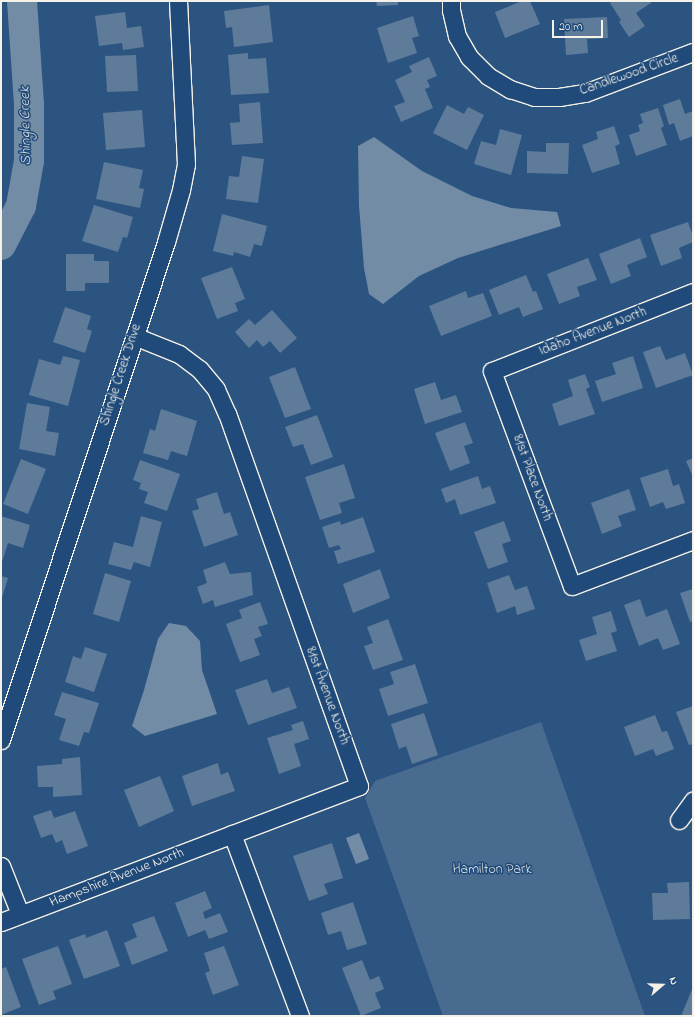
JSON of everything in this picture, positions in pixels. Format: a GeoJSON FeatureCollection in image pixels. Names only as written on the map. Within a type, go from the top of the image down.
{"type":"FeatureCollection","features":[{"type":"Feature","properties":{"kind":"street","name":"Shingle Creek Drive"},"geometry":{"type":"LineString","coordinates":[[1,740],[172,222],[181,190],[186,164],[178,1]]}},
{"type":"Feature","properties":{"kind":"street","name":"Candlewood Circle"},"geometry":{"type":"LineString","coordinates":[[451,1],[451,10],[457,36],[469,57],[488,76],[510,89],[534,97],[559,97],[585,92],[693,52]]}},
{"type":"Feature","properties":{"kind":"street","name":"Idaho Avenue North"},"geometry":{"type":"LineString","coordinates":[[492,371],[693,292]]}},
{"type":"Feature","properties":{"kind":"street","name":"81st Avenue North"},"geometry":{"type":"LineString","coordinates":[[134,336],[179,354],[200,369],[216,389],[228,414],[359,786],[232,834]]}},
{"type":"Feature","properties":{"kind":"street","name":"81st Place North"},"geometry":{"type":"LineString","coordinates":[[492,371],[572,586],[693,540]]}},
{"type":"Feature","properties":{"kind":"street"},"geometry":{"type":"LineString","coordinates":[[679,820],[693,801]]}},
{"type":"Feature","properties":{"kind":"street","name":"Hampshire Avenue North"},"geometry":{"type":"LineString","coordinates":[[1,922],[232,834]]}},
{"type":"Feature","properties":{"kind":"street"},"geometry":{"type":"LineString","coordinates":[[232,834],[300,1016]]}},
{"type":"Feature","properties":{"kind":"street"},"geometry":{"type":"LineString","coordinates":[[1,866],[20,914]]}},
{"type":"Feature","properties":{"kind":"green space","name":"Hamilton Park"},"geometry":{"type":"Polygon","coordinates":[[[541,722],[645,1016],[443,1016],[365,798],[375,781],[541,722]]]}},
{"type":"Feature","properties":{"kind":"shaded area"},"geometry":{"type":"Polygon","coordinates":[[[374,137],[422,171],[472,196],[511,208],[557,212],[561,226],[458,258],[419,276],[383,304],[369,294],[364,268],[359,206],[358,146],[374,137]]]}},
{"type":"Feature","properties":{"kind":"shaded area"},"geometry":{"type":"Polygon","coordinates":[[[169,623],[186,626],[200,641],[202,670],[217,714],[145,736],[132,726],[158,639],[169,623]]]}},
{"type":"Feature","properties":{"kind":"shaded area"},"geometry":{"type":"Polygon","coordinates":[[[359,833],[369,859],[356,864],[346,838],[359,833]]]}},
{"type":"Feature","properties":{"kind":"building"},"geometry":{"type":"Polygon","coordinates":[[[376,1],[398,1],[398,5],[377,6],[376,1]]]}},
{"type":"Feature","properties":{"kind":"building"},"geometry":{"type":"Polygon","coordinates":[[[522,1],[530,1],[540,24],[505,38],[495,12],[522,1]]]}},
{"type":"Feature","properties":{"kind":"building"},"geometry":{"type":"Polygon","coordinates":[[[613,1],[651,1],[652,2],[636,13],[645,26],[629,37],[619,22],[621,20],[610,3],[613,1]]]}},
{"type":"Feature","properties":{"kind":"building"},"geometry":{"type":"Polygon","coordinates":[[[269,5],[273,42],[234,47],[232,27],[226,28],[224,11],[269,5]]]}},
{"type":"Feature","properties":{"kind":"building"},"geometry":{"type":"Polygon","coordinates":[[[125,12],[127,28],[141,26],[144,47],[123,50],[122,43],[99,46],[95,16],[125,12]]]}},
{"type":"Feature","properties":{"kind":"building"},"geometry":{"type":"Polygon","coordinates":[[[413,16],[419,36],[412,38],[417,53],[388,63],[377,28],[413,16]]]}},
{"type":"Feature","properties":{"kind":"building"},"geometry":{"type":"Polygon","coordinates":[[[607,17],[608,38],[587,39],[588,53],[566,55],[564,19],[607,17]]]}},
{"type":"Feature","properties":{"kind":"building"},"geometry":{"type":"Polygon","coordinates":[[[248,53],[248,59],[266,58],[269,93],[231,95],[228,55],[248,53]]]}},
{"type":"Feature","properties":{"kind":"building"},"geometry":{"type":"Polygon","coordinates":[[[136,55],[138,91],[107,92],[105,56],[136,55]]]}},
{"type":"Feature","properties":{"kind":"building"},"geometry":{"type":"Polygon","coordinates":[[[429,57],[437,76],[427,80],[430,87],[425,89],[433,108],[401,122],[394,106],[405,102],[395,80],[412,72],[409,66],[429,57]]]}},
{"type":"Feature","properties":{"kind":"building"},"geometry":{"type":"Polygon","coordinates":[[[680,99],[685,114],[693,111],[693,136],[680,141],[674,123],[669,125],[663,105],[680,99]]]}},
{"type":"Feature","properties":{"kind":"building"},"geometry":{"type":"Polygon","coordinates":[[[260,102],[263,143],[232,145],[230,123],[240,122],[239,104],[260,102]]]}},
{"type":"Feature","properties":{"kind":"building"},"geometry":{"type":"Polygon","coordinates":[[[447,105],[464,114],[468,107],[484,115],[467,150],[433,133],[447,105]]]}},
{"type":"Feature","properties":{"kind":"building"},"geometry":{"type":"Polygon","coordinates":[[[658,108],[664,126],[661,128],[667,145],[636,156],[629,135],[640,131],[638,125],[643,123],[640,114],[658,108]]]}},
{"type":"Feature","properties":{"kind":"building"},"geometry":{"type":"Polygon","coordinates":[[[142,110],[145,147],[106,150],[103,113],[142,110]]]}},
{"type":"Feature","properties":{"kind":"building"},"geometry":{"type":"Polygon","coordinates":[[[614,126],[620,144],[615,146],[620,164],[592,173],[582,145],[598,139],[596,132],[614,126]]]}},
{"type":"Feature","properties":{"kind":"building"},"geometry":{"type":"Polygon","coordinates":[[[500,129],[522,135],[511,175],[474,164],[481,141],[496,145],[500,129]]]}},
{"type":"Feature","properties":{"kind":"building"},"geometry":{"type":"Polygon","coordinates":[[[546,143],[569,143],[568,174],[527,173],[527,151],[546,152],[546,143]]]}},
{"type":"Feature","properties":{"kind":"building"},"geometry":{"type":"Polygon","coordinates":[[[242,156],[264,159],[258,203],[226,199],[229,176],[239,177],[242,156]]]}},
{"type":"Feature","properties":{"kind":"building"},"geometry":{"type":"Polygon","coordinates":[[[104,162],[143,170],[139,188],[144,189],[140,208],[96,199],[104,162]]]}},
{"type":"Feature","properties":{"kind":"building"},"geometry":{"type":"Polygon","coordinates":[[[94,205],[133,217],[127,238],[123,237],[118,252],[82,241],[94,205]]]}},
{"type":"Feature","properties":{"kind":"building"},"geometry":{"type":"Polygon","coordinates":[[[222,214],[267,226],[262,246],[254,244],[250,257],[234,252],[233,256],[213,251],[222,214]]]}},
{"type":"Feature","properties":{"kind":"building"},"geometry":{"type":"Polygon","coordinates":[[[688,222],[693,236],[693,242],[679,248],[682,258],[661,266],[650,235],[688,222]]]}},
{"type":"Feature","properties":{"kind":"building"},"geometry":{"type":"Polygon","coordinates":[[[640,238],[647,257],[627,265],[631,276],[611,284],[599,254],[640,238]]]}},
{"type":"Feature","properties":{"kind":"building"},"geometry":{"type":"Polygon","coordinates":[[[66,254],[94,254],[94,261],[109,261],[109,283],[85,283],[85,291],[66,291],[66,254]]]}},
{"type":"Feature","properties":{"kind":"building"},"geometry":{"type":"Polygon","coordinates":[[[588,258],[597,280],[577,287],[580,296],[559,304],[547,274],[588,258]]]}},
{"type":"Feature","properties":{"kind":"building"},"geometry":{"type":"Polygon","coordinates":[[[232,267],[245,299],[235,303],[238,311],[217,319],[201,278],[232,267]]]}},
{"type":"Feature","properties":{"kind":"building"},"geometry":{"type":"Polygon","coordinates":[[[526,275],[533,292],[536,291],[543,309],[523,317],[519,307],[499,315],[489,290],[526,275]]]}},
{"type":"Feature","properties":{"kind":"building"},"geometry":{"type":"Polygon","coordinates":[[[466,291],[468,298],[483,293],[492,316],[441,336],[429,306],[466,291]]]}},
{"type":"Feature","properties":{"kind":"building"},"geometry":{"type":"Polygon","coordinates":[[[65,307],[91,316],[87,329],[92,331],[85,353],[53,342],[65,307]]]}},
{"type":"Feature","properties":{"kind":"building"},"geometry":{"type":"Polygon","coordinates":[[[272,310],[297,338],[280,353],[270,341],[263,347],[257,340],[249,348],[235,332],[249,319],[255,325],[272,310]]]}},
{"type":"Feature","properties":{"kind":"building"},"geometry":{"type":"Polygon","coordinates":[[[660,346],[666,360],[685,353],[693,375],[656,388],[643,352],[660,346]]]}},
{"type":"Feature","properties":{"kind":"building"},"geometry":{"type":"Polygon","coordinates":[[[63,356],[80,360],[68,406],[29,395],[39,359],[60,365],[63,356]]]}},
{"type":"Feature","properties":{"kind":"building"},"geometry":{"type":"Polygon","coordinates":[[[633,356],[643,388],[602,402],[595,381],[616,374],[612,363],[633,356]]]}},
{"type":"Feature","properties":{"kind":"building"},"geometry":{"type":"Polygon","coordinates":[[[295,367],[311,409],[285,418],[269,377],[295,367]]]}},
{"type":"Feature","properties":{"kind":"building"},"geometry":{"type":"Polygon","coordinates":[[[585,374],[590,387],[586,389],[595,414],[559,426],[552,404],[573,396],[568,380],[585,374]]]}},
{"type":"Feature","properties":{"kind":"building"},"geometry":{"type":"Polygon","coordinates":[[[435,382],[441,400],[456,395],[462,412],[425,424],[414,389],[435,382]]]}},
{"type":"Feature","properties":{"kind":"building"},"geometry":{"type":"Polygon","coordinates":[[[27,403],[50,407],[46,431],[59,433],[55,456],[19,449],[27,403]]]}},
{"type":"Feature","properties":{"kind":"building"},"geometry":{"type":"Polygon","coordinates":[[[161,409],[197,421],[187,456],[171,451],[168,460],[143,453],[150,429],[155,431],[161,409]]]}},
{"type":"Feature","properties":{"kind":"building"},"geometry":{"type":"Polygon","coordinates":[[[317,415],[333,457],[311,465],[303,444],[293,447],[285,427],[317,415]]]}},
{"type":"Feature","properties":{"kind":"building"},"geometry":{"type":"Polygon","coordinates":[[[465,422],[473,443],[464,446],[470,463],[450,471],[435,433],[465,422]]]}},
{"type":"Feature","properties":{"kind":"building"},"geometry":{"type":"Polygon","coordinates":[[[693,458],[693,477],[686,461],[693,458]]]}},
{"type":"Feature","properties":{"kind":"building"},"geometry":{"type":"Polygon","coordinates":[[[21,459],[46,469],[28,514],[3,504],[21,459]]]}},
{"type":"Feature","properties":{"kind":"building"},"geometry":{"type":"Polygon","coordinates":[[[140,460],[180,474],[167,511],[144,503],[148,492],[139,489],[141,483],[133,480],[140,460]]]}},
{"type":"Feature","properties":{"kind":"building"},"geometry":{"type":"Polygon","coordinates":[[[344,464],[355,498],[339,503],[342,513],[320,520],[305,477],[344,464]]]}},
{"type":"Feature","properties":{"kind":"building"},"geometry":{"type":"Polygon","coordinates":[[[668,469],[673,486],[679,484],[685,503],[666,509],[663,502],[650,507],[640,478],[668,469]]]}},
{"type":"Feature","properties":{"kind":"building"},"geometry":{"type":"Polygon","coordinates":[[[478,476],[482,489],[490,486],[496,503],[460,515],[455,499],[446,503],[441,489],[478,476]]]}},
{"type":"Feature","properties":{"kind":"building"},"geometry":{"type":"Polygon","coordinates":[[[629,489],[636,510],[618,516],[622,526],[602,534],[591,503],[629,489]]]}},
{"type":"Feature","properties":{"kind":"building"},"geometry":{"type":"Polygon","coordinates":[[[217,492],[224,514],[230,512],[238,535],[204,547],[192,511],[199,509],[196,499],[217,492]]]}},
{"type":"Feature","properties":{"kind":"building"},"geometry":{"type":"Polygon","coordinates":[[[1,516],[30,525],[23,548],[8,543],[1,565],[1,516]]]}},
{"type":"Feature","properties":{"kind":"building"},"geometry":{"type":"Polygon","coordinates":[[[141,516],[162,522],[150,567],[134,562],[131,570],[108,564],[114,542],[133,547],[141,516]]]}},
{"type":"Feature","properties":{"kind":"building"},"geometry":{"type":"Polygon","coordinates":[[[363,517],[375,552],[338,564],[334,551],[341,549],[339,545],[329,548],[322,527],[340,521],[341,525],[363,517]]]}},
{"type":"Feature","properties":{"kind":"building"},"geometry":{"type":"Polygon","coordinates":[[[504,521],[511,541],[502,544],[508,562],[488,569],[474,532],[504,521]]]}},
{"type":"Feature","properties":{"kind":"building"},"geometry":{"type":"Polygon","coordinates":[[[225,562],[230,574],[251,572],[253,595],[215,607],[213,600],[203,604],[197,587],[207,583],[203,570],[225,562]]]}},
{"type":"Feature","properties":{"kind":"building"},"geometry":{"type":"Polygon","coordinates":[[[380,569],[390,598],[353,613],[343,584],[380,569]]]}},
{"type":"Feature","properties":{"kind":"building"},"geometry":{"type":"Polygon","coordinates":[[[105,573],[131,581],[119,622],[93,614],[105,573]]]}},
{"type":"Feature","properties":{"kind":"building"},"geometry":{"type":"Polygon","coordinates":[[[509,575],[515,590],[527,586],[535,609],[517,615],[515,606],[497,613],[487,583],[509,575]]]}},
{"type":"Feature","properties":{"kind":"building"},"geometry":{"type":"Polygon","coordinates":[[[1,576],[8,578],[1,601],[1,576]]]}},
{"type":"Feature","properties":{"kind":"building"},"geometry":{"type":"Polygon","coordinates":[[[693,589],[693,621],[690,622],[680,593],[693,589]]]}},
{"type":"Feature","properties":{"kind":"building"},"geometry":{"type":"Polygon","coordinates":[[[640,599],[646,617],[667,609],[680,644],[663,650],[658,638],[639,646],[624,605],[640,599]]]}},
{"type":"Feature","properties":{"kind":"building"},"geometry":{"type":"Polygon","coordinates":[[[260,602],[268,624],[258,627],[262,636],[254,639],[260,655],[240,662],[226,624],[242,618],[239,610],[260,602]]]}},
{"type":"Feature","properties":{"kind":"building"},"geometry":{"type":"Polygon","coordinates":[[[611,611],[617,631],[611,633],[617,651],[586,661],[579,640],[597,634],[592,617],[611,611]]]}},
{"type":"Feature","properties":{"kind":"building"},"geometry":{"type":"Polygon","coordinates":[[[388,619],[403,660],[373,670],[364,646],[373,643],[367,627],[388,619]]]}},
{"type":"Feature","properties":{"kind":"building"},"geometry":{"type":"Polygon","coordinates":[[[85,647],[107,654],[94,692],[65,682],[73,656],[81,659],[85,647]]]}},
{"type":"Feature","properties":{"kind":"building"},"geometry":{"type":"Polygon","coordinates":[[[415,664],[428,703],[388,716],[379,689],[394,684],[390,672],[415,664]]]}},
{"type":"Feature","properties":{"kind":"building"},"geometry":{"type":"Polygon","coordinates":[[[267,679],[272,693],[289,687],[297,708],[248,725],[235,690],[267,679]]]}},
{"type":"Feature","properties":{"kind":"building"},"geometry":{"type":"Polygon","coordinates":[[[62,692],[99,703],[89,733],[84,732],[79,746],[59,740],[66,719],[54,715],[62,692]]]}},
{"type":"Feature","properties":{"kind":"building"},"geometry":{"type":"Polygon","coordinates":[[[693,706],[693,744],[689,745],[676,712],[693,706]]]}},
{"type":"Feature","properties":{"kind":"building"},"geometry":{"type":"Polygon","coordinates":[[[424,713],[438,755],[412,764],[406,746],[399,749],[391,724],[424,713]]]}},
{"type":"Feature","properties":{"kind":"building"},"geometry":{"type":"Polygon","coordinates":[[[655,715],[662,732],[667,731],[674,749],[656,756],[653,749],[635,756],[624,727],[655,715]]]}},
{"type":"Feature","properties":{"kind":"building"},"geometry":{"type":"Polygon","coordinates":[[[303,721],[309,739],[294,744],[301,766],[279,774],[267,738],[293,730],[291,725],[303,721]]]}},
{"type":"Feature","properties":{"kind":"building"},"geometry":{"type":"Polygon","coordinates":[[[80,757],[82,795],[53,797],[53,787],[38,787],[37,766],[62,764],[62,759],[80,757]]]}},
{"type":"Feature","properties":{"kind":"building"},"geometry":{"type":"Polygon","coordinates":[[[218,763],[221,775],[228,772],[235,791],[192,806],[182,776],[218,763]]]}},
{"type":"Feature","properties":{"kind":"building"},"geometry":{"type":"Polygon","coordinates":[[[160,776],[174,811],[139,827],[124,790],[160,776]]]}},
{"type":"Feature","properties":{"kind":"building"},"geometry":{"type":"Polygon","coordinates":[[[51,810],[54,818],[75,811],[88,846],[67,854],[62,840],[56,843],[52,834],[41,838],[33,816],[51,810]]]}},
{"type":"Feature","properties":{"kind":"building"},"geometry":{"type":"Polygon","coordinates":[[[332,843],[343,878],[324,884],[328,894],[309,901],[293,856],[332,843]]]}},
{"type":"Feature","properties":{"kind":"building"},"geometry":{"type":"Polygon","coordinates":[[[689,882],[690,919],[653,920],[652,893],[668,893],[667,883],[689,882]]]}},
{"type":"Feature","properties":{"kind":"building"},"geometry":{"type":"Polygon","coordinates":[[[205,891],[212,908],[203,912],[205,919],[220,913],[228,932],[209,939],[205,930],[188,937],[175,903],[205,891]]]}},
{"type":"Feature","properties":{"kind":"building"},"geometry":{"type":"Polygon","coordinates":[[[353,902],[367,944],[347,950],[341,931],[328,935],[321,913],[353,902]]]}},
{"type":"Feature","properties":{"kind":"building"},"geometry":{"type":"Polygon","coordinates":[[[154,916],[168,951],[132,965],[124,943],[137,937],[132,924],[154,916]]]}},
{"type":"Feature","properties":{"kind":"building"},"geometry":{"type":"Polygon","coordinates":[[[107,930],[120,966],[84,979],[69,940],[85,934],[86,938],[107,930]]]}},
{"type":"Feature","properties":{"kind":"building"},"geometry":{"type":"Polygon","coordinates":[[[58,946],[72,984],[53,991],[56,999],[39,1005],[22,959],[58,946]]]}},
{"type":"Feature","properties":{"kind":"building"},"geometry":{"type":"Polygon","coordinates":[[[224,946],[239,985],[213,995],[205,973],[210,971],[204,953],[224,946]]]}},
{"type":"Feature","properties":{"kind":"building"},"geometry":{"type":"Polygon","coordinates":[[[362,960],[370,980],[379,976],[384,989],[375,993],[381,1008],[361,1016],[342,968],[362,960]]]}},
{"type":"Feature","properties":{"kind":"building"},"geometry":{"type":"Polygon","coordinates":[[[6,967],[21,1007],[1,1015],[1,969],[6,967]]]}},
{"type":"Feature","properties":{"kind":"building"},"geometry":{"type":"Polygon","coordinates":[[[693,987],[693,1016],[681,1016],[693,987]]]}},
{"type":"Feature","properties":{"kind":"waterway","name":"Shingle Creek"},"geometry":{"type":"LineString","coordinates":[[1,245],[21,206],[29,161],[29,104],[22,1]]}}]}
